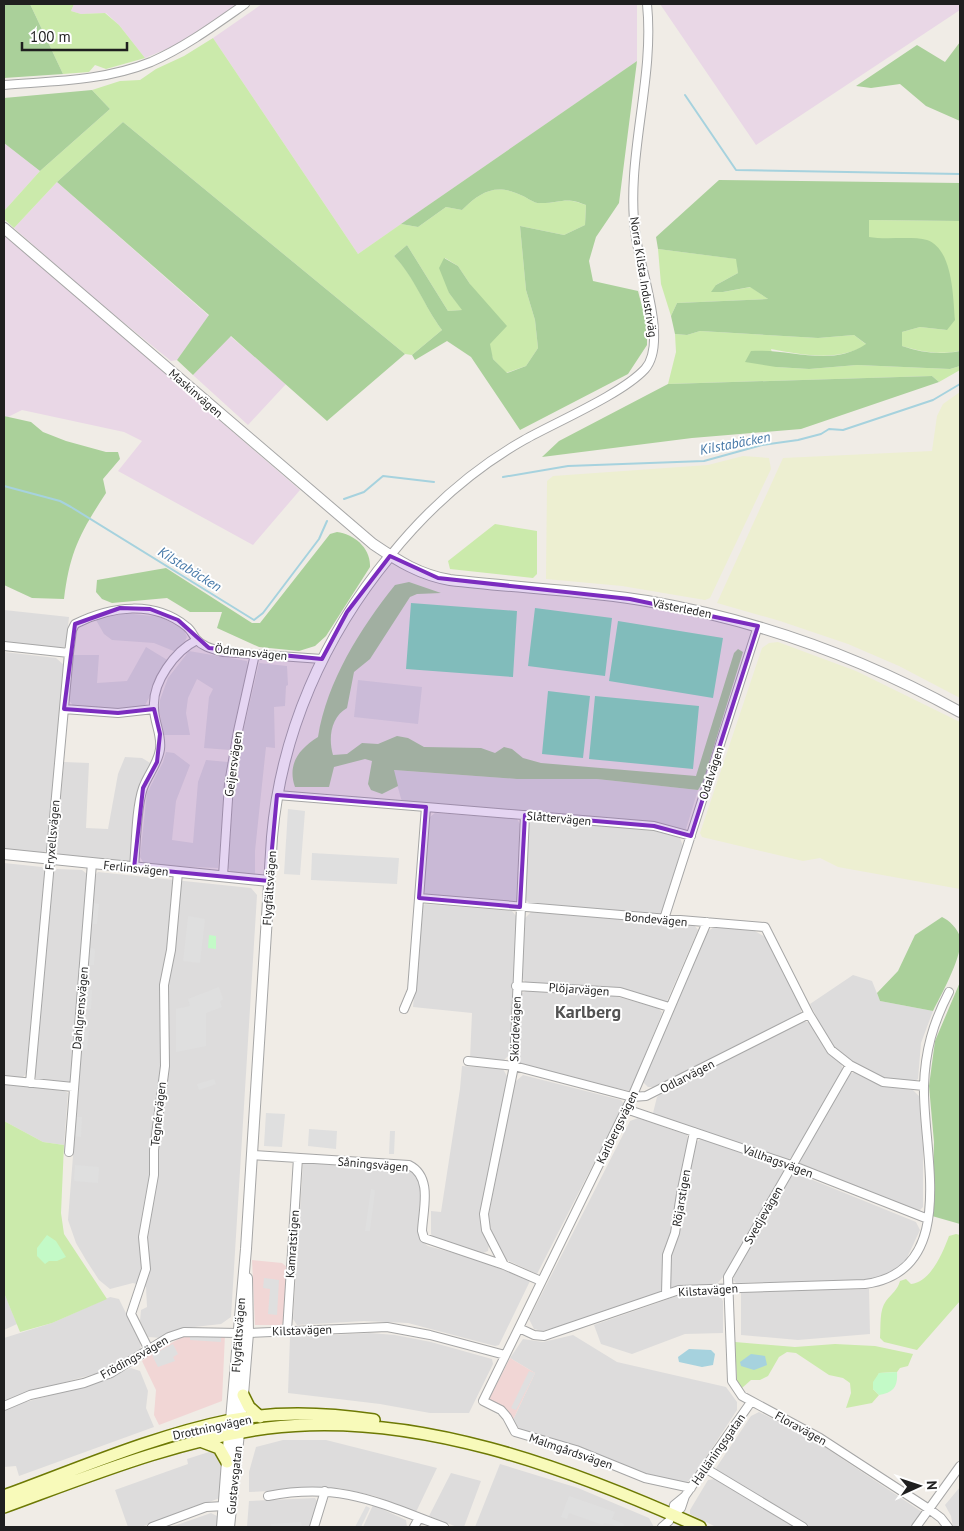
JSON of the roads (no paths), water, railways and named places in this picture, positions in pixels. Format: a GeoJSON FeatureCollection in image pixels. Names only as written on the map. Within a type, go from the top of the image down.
{"type":"FeatureCollection","features":[{"type":"Feature","properties":{"kind":"main road"},"geometry":{"type":"LineString","coordinates":[[243,1395],[249,1407],[260,1417]]}},
{"type":"Feature","properties":{"kind":"main road","name":"Drottningvägen"},"geometry":{"type":"LineString","coordinates":[[4,1496],[158,1440],[236,1419],[312,1414],[347,1416],[401,1425],[429,1434],[503,1452],[607,1489],[668,1523],[681,1527]]}},
{"type":"Feature","properties":{"kind":"main road"},"geometry":{"type":"LineString","coordinates":[[234,1434],[236,1419]]}},
{"type":"Feature","properties":{"kind":"main road","name":"Drottningvägen"},"geometry":{"type":"LineString","coordinates":[[4,1507],[83,1479],[201,1442],[274,1427],[333,1424],[429,1434]]}},
{"type":"Feature","properties":{"kind":"main road"},"geometry":{"type":"LineString","coordinates":[[201,1442],[219,1448],[227,1462]]}},
{"type":"Feature","properties":{"kind":"main road","name":"Drottningvägen"},"geometry":{"type":"LineString","coordinates":[[668,1523],[700,1527]]}},
{"type":"Feature","properties":{"kind":"street"},"geometry":{"type":"LineString","coordinates":[[4,85],[91,78],[135,68],[184,45],[245,4]]}},
{"type":"Feature","properties":{"kind":"street","name":"Norra Kilsta Industriväg"},"geometry":{"type":"LineString","coordinates":[[390,556],[428,513],[478,471],[524,439],[638,377],[652,356],[655,331],[636,237],[633,204],[647,44],[647,4]]}},
{"type":"Feature","properties":{"kind":"street","name":"Maskinvägen"},"geometry":{"type":"LineString","coordinates":[[4,228],[351,526],[390,556]]}},
{"type":"Feature","properties":{"kind":"street","name":"Västerleden"},"geometry":{"type":"LineString","coordinates":[[390,556],[416,570],[438,578],[630,598],[689,609],[758,626],[854,659],[899,679],[960,712]]}},
{"type":"Feature","properties":{"kind":"street","name":"Flygfältsvägen"},"geometry":{"type":"LineString","coordinates":[[236,1419],[243,1395],[246,1249],[269,881],[277,795],[300,710],[322,659],[348,612],[390,556]]}},
{"type":"Feature","properties":{"kind":"street","name":"Ödmansvägen"},"geometry":{"type":"LineString","coordinates":[[69,652],[72,630],[75,624],[103,612],[120,608],[150,609],[164,614],[189,628],[197,640],[209,648],[223,652],[322,659]]}},
{"type":"Feature","properties":{"kind":"street","name":"Odalvägen"},"geometry":{"type":"LineString","coordinates":[[664,920],[758,626]]}},
{"type":"Feature","properties":{"kind":"street"},"geometry":{"type":"LineString","coordinates":[[134,868],[144,788],[157,762],[161,748],[154,709],[154,697],[166,671],[186,646],[197,640]]}},
{"type":"Feature","properties":{"kind":"street"},"geometry":{"type":"LineString","coordinates":[[4,646],[69,652]]}},
{"type":"Feature","properties":{"kind":"street","name":"Fryxellsvägen"},"geometry":{"type":"LineString","coordinates":[[30,1083],[69,652]]}},
{"type":"Feature","properties":{"kind":"street","name":"Geijersvägen"},"geometry":{"type":"LineString","coordinates":[[223,876],[229,784],[238,731],[255,654]]}},
{"type":"Feature","properties":{"kind":"street"},"geometry":{"type":"LineString","coordinates":[[64,709],[118,713],[154,709]]}},
{"type":"Feature","properties":{"kind":"street","name":"Slåttervägen"},"geometry":{"type":"LineString","coordinates":[[277,795],[654,826],[691,836]]}},
{"type":"Feature","properties":{"kind":"street"},"geometry":{"type":"LineString","coordinates":[[404,1009],[412,990],[426,807]]}},
{"type":"Feature","properties":{"kind":"street","name":"Skördevägen"},"geometry":{"type":"LineString","coordinates":[[504,1265],[486,1230],[484,1214],[514,1066],[516,986],[525,815]]}},
{"type":"Feature","properties":{"kind":"street","name":"Ferlinsvägen"},"geometry":{"type":"LineString","coordinates":[[4,854],[269,881]]}},
{"type":"Feature","properties":{"kind":"street","name":"Dahlgrensvägen"},"geometry":{"type":"LineString","coordinates":[[69,1152],[92,863]]}},
{"type":"Feature","properties":{"kind":"street","name":"Tegnérvägen"},"geometry":{"type":"LineString","coordinates":[[149,1350],[131,1314],[146,1269],[143,1237],[152,1191],[164,1066],[164,985],[170,950],[178,872]]}},
{"type":"Feature","properties":{"kind":"street","name":"Bondevägen"},"geometry":{"type":"LineString","coordinates":[[419,898],[765,927],[809,1014],[831,1050],[850,1065],[883,1082],[924,1086]]}},
{"type":"Feature","properties":{"kind":"street","name":"Karlbergsvägen"},"geometry":{"type":"LineString","coordinates":[[519,1328],[632,1097],[707,922]]}},
{"type":"Feature","properties":{"kind":"street","name":"Plöjarvägen"},"geometry":{"type":"LineString","coordinates":[[516,986],[620,992],[669,1008]]}},
{"type":"Feature","properties":{"kind":"street","name":"Kilstavägen"},"geometry":{"type":"LineString","coordinates":[[519,1328],[544,1336],[666,1294],[695,1289],[879,1282],[901,1270],[910,1262],[923,1241],[928,1219],[930,1156],[924,1086],[930,1036],[949,992]]}},
{"type":"Feature","properties":{"kind":"street","name":"Odlarvägen"},"geometry":{"type":"LineString","coordinates":[[468,1061],[514,1066],[632,1097],[646,1096],[809,1014]]}},
{"type":"Feature","properties":{"kind":"street","name":"Svedjevägen"},"geometry":{"type":"LineString","coordinates":[[728,1288],[728,1277],[732,1269],[850,1065]]}},
{"type":"Feature","properties":{"kind":"street"},"geometry":{"type":"LineString","coordinates":[[4,1080],[73,1088]]}},
{"type":"Feature","properties":{"kind":"street","name":"Vallhagsvägen"},"geometry":{"type":"LineString","coordinates":[[626,1108],[791,1165],[928,1219]]}},
{"type":"Feature","properties":{"kind":"street","name":"Röjarstigen"},"geometry":{"type":"LineString","coordinates":[[666,1294],[667,1255],[675,1233],[694,1132]]}},
{"type":"Feature","properties":{"kind":"street","name":"Såningsvägen"},"geometry":{"type":"LineString","coordinates":[[252,1156],[410,1165],[422,1175],[424,1183],[422,1231],[424,1238],[504,1265],[541,1281]]}},
{"type":"Feature","properties":{"kind":"street","name":"Kamratstigen"},"geometry":{"type":"LineString","coordinates":[[287,1331],[298,1158]]}},
{"type":"Feature","properties":{"kind":"street","name":"Floravägen"},"geometry":{"type":"LineString","coordinates":[[728,1288],[732,1381],[739,1392],[751,1402],[820,1438],[929,1509],[941,1518],[948,1527]]}},
{"type":"Feature","properties":{"kind":"street","name":"Kilstavägen"},"geometry":{"type":"LineString","coordinates":[[243,1333],[387,1327],[430,1335],[505,1355]]}},
{"type":"Feature","properties":{"kind":"street"},"geometry":{"type":"LineString","coordinates":[[505,1355],[519,1328]]}},
{"type":"Feature","properties":{"kind":"street","name":"Frödingsvägen"},"geometry":{"type":"LineString","coordinates":[[4,1406],[30,1395],[99,1378],[169,1337],[184,1332],[243,1333]]}},
{"type":"Feature","properties":{"kind":"street","name":"Flygfältsvägen"},"geometry":{"type":"LineString","coordinates":[[236,1419],[243,1333]]}},
{"type":"Feature","properties":{"kind":"street","name":"Malmgårdsvägen"},"geometry":{"type":"LineString","coordinates":[[505,1355],[483,1401],[501,1410],[515,1432],[576,1450],[645,1478],[691,1488]]}},
{"type":"Feature","properties":{"kind":"street","name":"Halläningsgatan"},"geometry":{"type":"LineString","coordinates":[[668,1523],[674,1505],[691,1488],[751,1402]]}},
{"type":"Feature","properties":{"kind":"street","name":"Gustavsgatan"},"geometry":{"type":"LineString","coordinates":[[229,1527],[227,1462],[234,1434]]}},
{"type":"Feature","properties":{"kind":"street","name":"Gustavsgatan"},"geometry":{"type":"LineString","coordinates":[[222,1527],[228,1506],[234,1434]]}},
{"type":"Feature","properties":{"kind":"street"},"geometry":{"type":"LineString","coordinates":[[916,1527],[957,1477],[960,1466]]}},
{"type":"Feature","properties":{"kind":"street"},"geometry":{"type":"LineString","coordinates":[[705,1468],[803,1527]]}},
{"type":"Feature","properties":{"kind":"street"},"geometry":{"type":"LineString","coordinates":[[268,1496],[325,1491],[364,1497],[444,1527]]}},
{"type":"Feature","properties":{"kind":"street"},"geometry":{"type":"LineString","coordinates":[[314,1527],[325,1491]]}},
{"type":"Feature","properties":{"kind":"street"},"geometry":{"type":"LineString","coordinates":[[152,1527],[206,1507],[228,1506]]}},
{"type":"Feature","properties":{"kind":"street"},"geometry":{"type":"LineString","coordinates":[[414,1527],[419,1518]]}},
{"type":"Feature","properties":{"kind":"water"},"geometry":{"type":"Polygon","coordinates":[[[689,1349],[711,1350],[715,1354],[713,1365],[702,1367],[679,1362],[678,1357],[689,1349]]]}},
{"type":"Feature","properties":{"kind":"water"},"geometry":{"type":"Polygon","coordinates":[[[751,1354],[765,1356],[767,1365],[754,1370],[741,1366],[740,1362],[751,1354]]]}},
{"type":"Feature","properties":{"kind":"waterway"},"geometry":{"type":"LineString","coordinates":[[685,95],[736,170],[960,174]]}},
{"type":"Feature","properties":{"kind":"waterway","name":"Kilstabäcken"},"geometry":{"type":"LineString","coordinates":[[503,477],[568,466],[704,461],[762,445],[798,440],[821,434],[829,429],[843,430],[933,400],[960,384]]}},
{"type":"Feature","properties":{"kind":"waterway","name":"Kilstabäcken"},"geometry":{"type":"LineString","coordinates":[[344,499],[364,492],[383,476],[434,482]]}},
{"type":"Feature","properties":{"kind":"waterway","name":"Kilstabäcken"},"geometry":{"type":"LineString","coordinates":[[4,486],[60,501],[254,620],[263,613],[319,539],[327,521]]}},
{"type":"Feature","properties":{"kind":"district","name":"Karlberg"},"geometry":{"type":"Point","coordinates":[588,1011]}}]}
